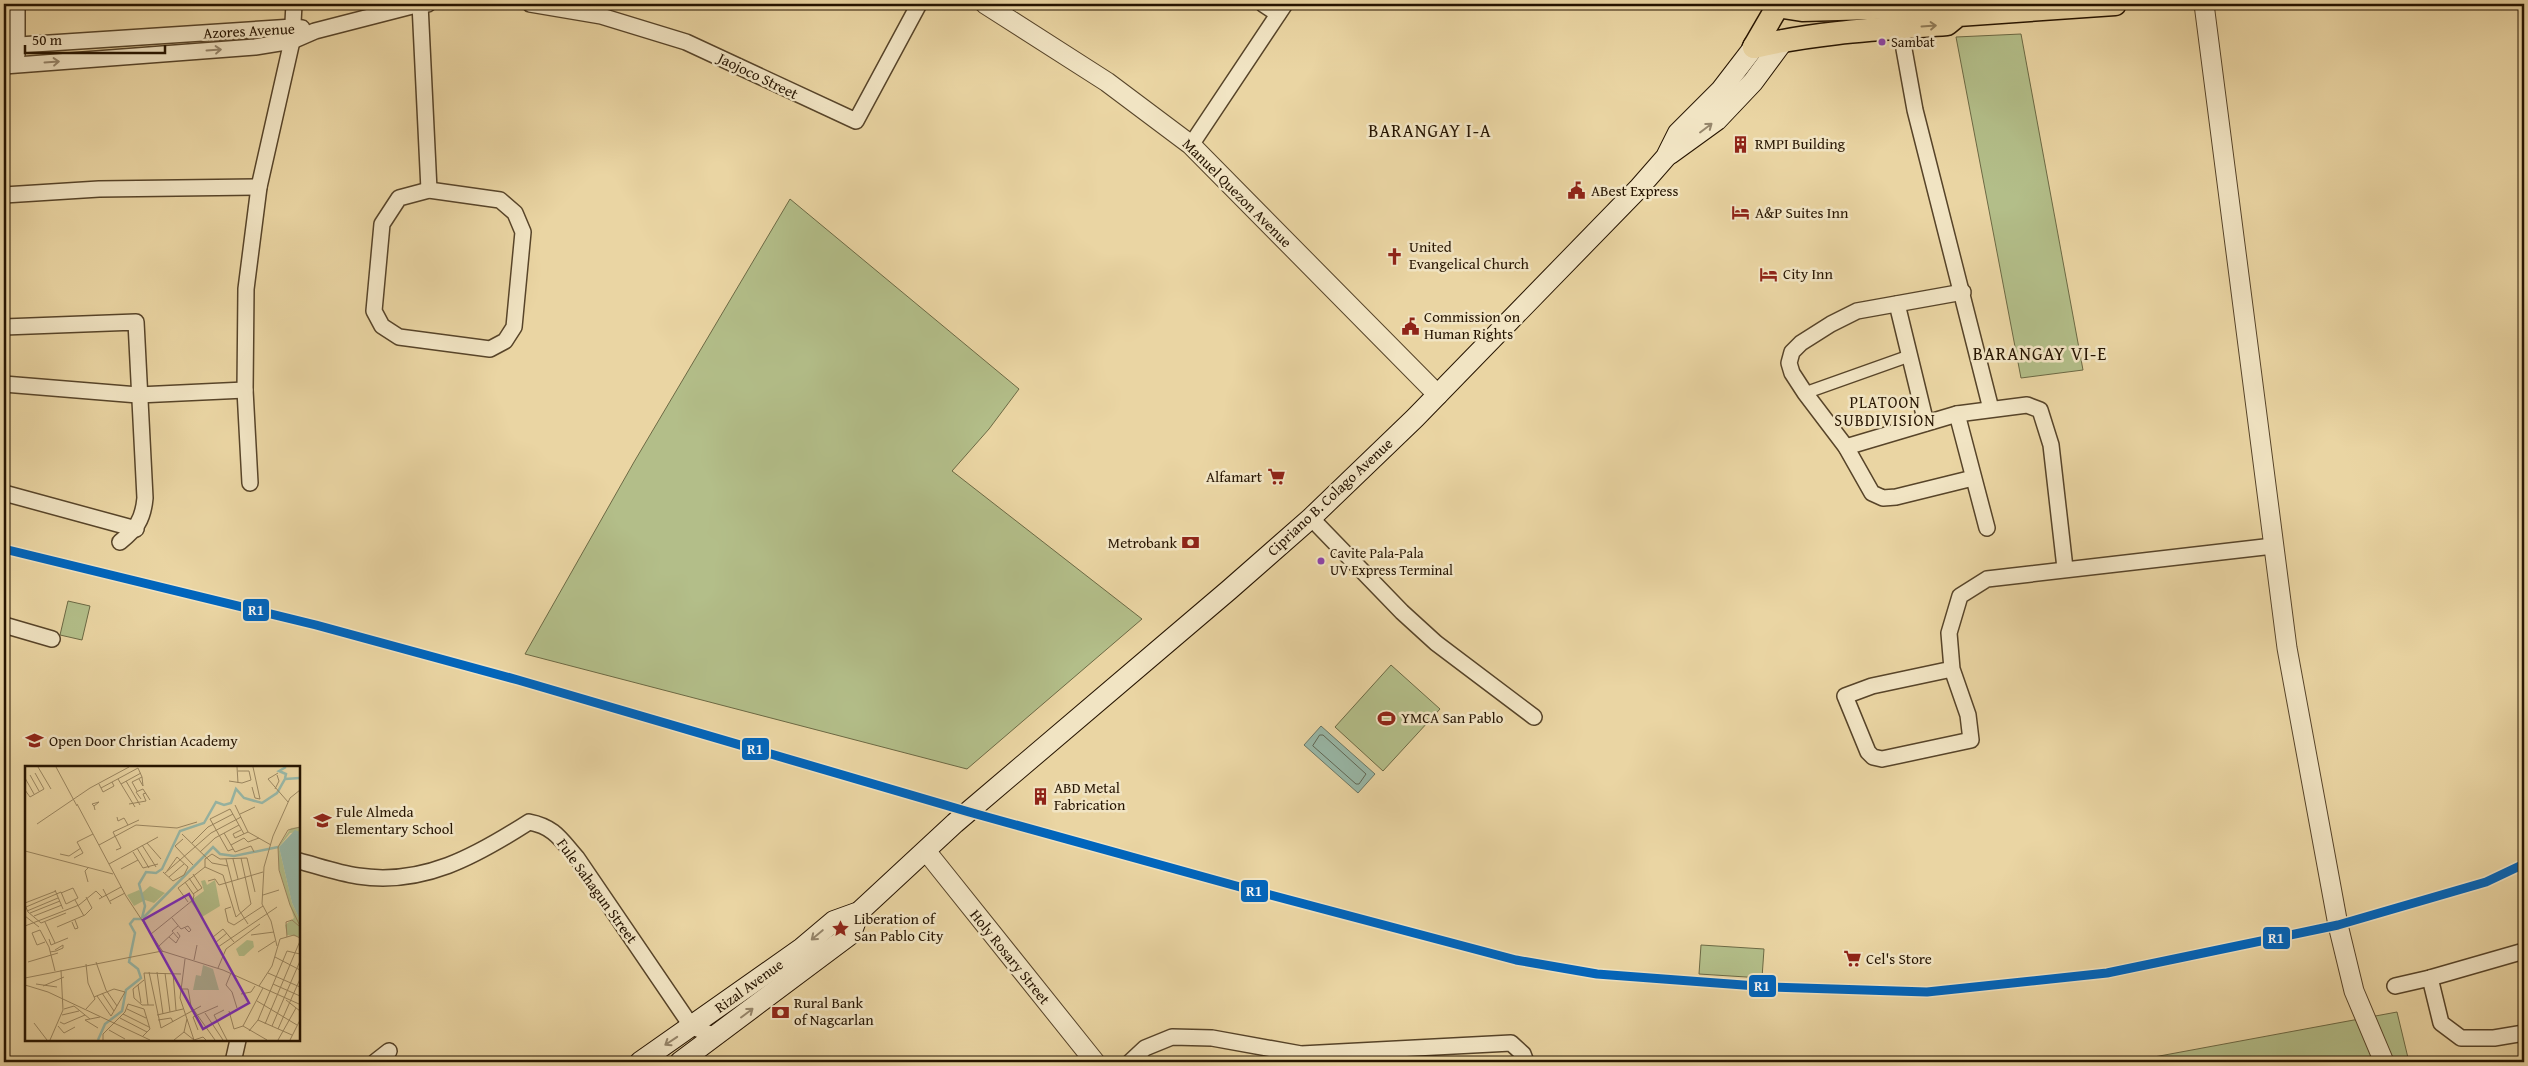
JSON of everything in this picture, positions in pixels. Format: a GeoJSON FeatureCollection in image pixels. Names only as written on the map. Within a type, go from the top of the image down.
{"type":"FeatureCollection","features":[{"type":"Feature","properties":{"kind":"main road"},"geometry":{"type":"LineString","coordinates":[[1754,48],[1784,40],[1853,31],[1947,24],[1958,15],[2115,4]]}},
{"type":"Feature","properties":{"kind":"main road"},"geometry":{"type":"LineString","coordinates":[[1778,5],[1804,7],[1946,6],[1958,15]]}},
{"type":"Feature","properties":{"kind":"main road","name":"Cipriano B. Colago Avenue"},"geometry":{"type":"LineString","coordinates":[[969,812],[1311,518],[1438,395],[1638,189],[1666,156],[1678,133],[1721,90],[1754,48],[1778,5]]}},
{"type":"Feature","properties":{"kind":"main road","name":"Cipriano B. Colago Avenue"},"geometry":{"type":"LineString","coordinates":[[1666,156],[1717,120],[1753,82],[1784,40],[1804,7]]}},
{"type":"Feature","properties":{"kind":"main road","name":"Rizal Avenue"},"geometry":{"type":"LineString","coordinates":[[640,1062],[802,948],[834,921],[859,912],[969,812]]}},
{"type":"Feature","properties":{"kind":"main road","name":"Rizal Avenue"},"geometry":{"type":"LineString","coordinates":[[680,1062],[851,934],[859,912]]}},
{"type":"Feature","properties":{"kind":"street"},"geometry":{"type":"LineString","coordinates":[[11,65],[10,46],[18,4]]}},
{"type":"Feature","properties":{"kind":"street"},"geometry":{"type":"LineString","coordinates":[[250,483],[245,390],[246,290],[258,186],[293,34],[294,4]]}},
{"type":"Feature","properties":{"kind":"street"},"geometry":{"type":"LineString","coordinates":[[428,4],[420,4],[429,190]]}},
{"type":"Feature","properties":{"kind":"street","name":"Azores Avenue"},"geometry":{"type":"LineString","coordinates":[[10,46],[293,34],[420,4]]}},
{"type":"Feature","properties":{"kind":"street","name":"Jaojoco Street"},"geometry":{"type":"LineString","coordinates":[[530,4],[601,16],[686,42],[856,121],[919,4]]}},
{"type":"Feature","properties":{"kind":"street","name":"Manuel Quezon Avenue"},"geometry":{"type":"LineString","coordinates":[[985,4],[1107,82],[1191,144],[1438,395]]}},
{"type":"Feature","properties":{"kind":"street"},"geometry":{"type":"LineString","coordinates":[[1191,144],[1281,9],[1263,4]]}},
{"type":"Feature","properties":{"kind":"street"},"geometry":{"type":"LineString","coordinates":[[2204,4],[2287,648],[2338,925],[2354,991],[2384,1062]]}},
{"type":"Feature","properties":{"kind":"street"},"geometry":{"type":"LineString","coordinates":[[1900,27],[1915,110],[1992,408]]}},
{"type":"Feature","properties":{"kind":"street","name":"Azores Avenue"},"geometry":{"type":"LineString","coordinates":[[11,65],[255,47],[293,34]]}},
{"type":"Feature","properties":{"kind":"street"},"geometry":{"type":"LineString","coordinates":[[4,195],[99,189],[258,186]]}},
{"type":"Feature","properties":{"kind":"street"},"geometry":{"type":"LineString","coordinates":[[429,190],[500,200],[515,213],[523,232],[514,327],[505,341],[490,349],[399,337],[382,326],[374,310],[382,224],[398,198],[429,190]]}},
{"type":"Feature","properties":{"kind":"street"},"geometry":{"type":"LineString","coordinates":[[1963,292],[1857,311],[1831,324],[1801,343],[1792,352],[1790,363],[1792,373],[1846,447],[1872,493],[1883,498],[1896,497],[1973,478]]}},
{"type":"Feature","properties":{"kind":"street"},"geometry":{"type":"LineString","coordinates":[[1897,304],[1926,423]]}},
{"type":"Feature","properties":{"kind":"street"},"geometry":{"type":"LineString","coordinates":[[4,327],[136,322],[138,395],[145,498],[144,514],[136,528],[120,542]]}},
{"type":"Feature","properties":{"kind":"street"},"geometry":{"type":"LineString","coordinates":[[1805,393],[1909,356]]}},
{"type":"Feature","properties":{"kind":"street"},"geometry":{"type":"LineString","coordinates":[[4,384],[138,395],[245,390]]}},
{"type":"Feature","properties":{"kind":"street"},"geometry":{"type":"LineString","coordinates":[[1846,447],[1956,414],[2027,405],[2040,410],[2051,445],[2066,568]]}},
{"type":"Feature","properties":{"kind":"street"},"geometry":{"type":"LineString","coordinates":[[1956,414],[1987,528]]}},
{"type":"Feature","properties":{"kind":"street"},"geometry":{"type":"LineString","coordinates":[[4,493],[136,528]]}},
{"type":"Feature","properties":{"kind":"street"},"geometry":{"type":"LineString","coordinates":[[1311,518],[1402,612],[1436,643],[1534,717]]}},
{"type":"Feature","properties":{"kind":"street"},"geometry":{"type":"LineString","coordinates":[[1952,669],[1872,686],[1845,696],[1868,752],[1873,757],[1882,759],[1971,740],[1968,715],[1952,669],[1949,633],[1960,596],[1987,579],[2066,568],[2273,546]]}},
{"type":"Feature","properties":{"kind":"street"},"geometry":{"type":"LineString","coordinates":[[4,625],[52,639]]}},
{"type":"Feature","properties":{"kind":"street","name":"Fule Sahagun Street"},"geometry":{"type":"LineString","coordinates":[[300,861],[358,876],[395,878],[419,875],[463,861],[529,822],[545,825],[577,858],[692,1027]]}},
{"type":"Feature","properties":{"kind":"street","name":"Holy Rosary Street"},"geometry":{"type":"LineString","coordinates":[[926,851],[1095,1062]]}},
{"type":"Feature","properties":{"kind":"street"},"geometry":{"type":"LineString","coordinates":[[2395,986],[2524,951]]}},
{"type":"Feature","properties":{"kind":"street"},"geometry":{"type":"LineString","coordinates":[[2430,978],[2441,1023],[2461,1038],[2494,1038],[2524,1033]]}},
{"type":"Feature","properties":{"kind":"street"},"geometry":{"type":"LineString","coordinates":[[692,1027],[716,1036]]}},
{"type":"Feature","properties":{"kind":"street"},"geometry":{"type":"LineString","coordinates":[[1130,1062],[1146,1048],[1172,1037],[1212,1038],[1301,1058],[1401,1055],[1511,1044],[1522,1054],[1526,1062]]}},
{"type":"Feature","properties":{"kind":"street"},"geometry":{"type":"LineString","coordinates":[[233,1062],[238,1041]]}},
{"type":"Feature","properties":{"kind":"street"},"geometry":{"type":"LineString","coordinates":[[375,1062],[389,1051]]}},
{"type":"Feature","properties":{"kind":"green space"},"geometry":{"type":"Polygon","coordinates":[[[2021,34],[2083,370],[2021,378],[1956,37],[2021,34]]]}},
{"type":"Feature","properties":{"kind":"green space"},"geometry":{"type":"Polygon","coordinates":[[[790,199],[1019,389],[989,429],[952,471],[1142,619],[967,769],[525,654],[634,462],[790,199]]]}},
{"type":"Feature","properties":{"kind":"green space"},"geometry":{"type":"Polygon","coordinates":[[[68,601],[90,606],[82,640],[60,635],[68,601]]]}},
{"type":"Feature","properties":{"kind":"green space","name":"YMCA San Pablo"},"geometry":{"type":"Polygon","coordinates":[[[1391,665],[1440,709],[1383,771],[1335,727],[1391,665]]]}},
{"type":"Feature","properties":{"kind":"green space"},"geometry":{"type":"Polygon","coordinates":[[[1701,945],[1764,949],[1762,978],[1699,974],[1701,945]]]}},
{"type":"Feature","properties":{"kind":"green space"},"geometry":{"type":"Polygon","coordinates":[[[2397,1012],[2409,1062],[2127,1062],[2397,1012]]]}},
{"type":"Feature","properties":{"kind":"water"},"geometry":{"type":"Polygon","coordinates":[[[1321,726],[1375,774],[1358,793],[1304,745],[1321,726]]]}},
{"type":"Feature","properties":{"kind":"railway"},"geometry":{"type":"LineString","coordinates":[[257,611],[518,680],[969,812],[1240,887],[1516,960],[1597,974],[1770,987],[1927,992],[2107,973],[2338,925],[2486,882],[2524,864]]}},
{"type":"Feature","properties":{"kind":"transit line","name":"R1"},"geometry":{"type":"LineString","coordinates":[[4,549],[316,625],[518,680],[969,812],[1240,887],[1516,960],[1597,974],[1770,987],[1927,992],[2107,973],[2338,925],[2486,882],[2524,864]]}},
{"type":"Feature","properties":{"kind":"place","name":"Sambat"},"geometry":{"type":"Point","coordinates":[1882,42]}},
{"type":"Feature","properties":{"kind":"place","name":"RMPI Building"},"geometry":{"type":"Point","coordinates":[1741,144]}},
{"type":"Feature","properties":{"kind":"place","name":"ABest Express"},"geometry":{"type":"Point","coordinates":[1577,191]}},
{"type":"Feature","properties":{"kind":"place","name":"A&P Suites Inn"},"geometry":{"type":"Point","coordinates":[1741,213]}},
{"type":"Feature","properties":{"kind":"place","name":"United Evangelical Church"},"geometry":{"type":"Point","coordinates":[1395,256]}},
{"type":"Feature","properties":{"kind":"place","name":"City Inn"},"geometry":{"type":"Point","coordinates":[1769,274]}},
{"type":"Feature","properties":{"kind":"place","name":"Commission on Human Rights"},"geometry":{"type":"Point","coordinates":[1410,326]}},
{"type":"Feature","properties":{"kind":"place","name":"Alfamart"},"geometry":{"type":"Point","coordinates":[1276,477]}},
{"type":"Feature","properties":{"kind":"place","name":"Metrobank"},"geometry":{"type":"Point","coordinates":[1191,543]}},
{"type":"Feature","properties":{"kind":"place","name":"Cavite Pala-Pala UV Express Terminal"},"geometry":{"type":"Point","coordinates":[1321,561]}},
{"type":"Feature","properties":{"kind":"place","name":"YMCA San Pablo"},"geometry":{"type":"Point","coordinates":[1387,718]}},
{"type":"Feature","properties":{"kind":"place","name":"Open Door Christian Academy"},"geometry":{"type":"Point","coordinates":[35,741]}},
{"type":"Feature","properties":{"kind":"place","name":"ABD Metal Fabrication"},"geometry":{"type":"Point","coordinates":[1040,797]}},
{"type":"Feature","properties":{"kind":"place","name":"Fule Almeda Elementary School"},"geometry":{"type":"Point","coordinates":[322,821]}},
{"type":"Feature","properties":{"kind":"place","name":"Liberation of San Pablo City"},"geometry":{"type":"Point","coordinates":[840,928]}},
{"type":"Feature","properties":{"kind":"place","name":"Cel's Store"},"geometry":{"type":"Point","coordinates":[1852,959]}},
{"type":"Feature","properties":{"kind":"place","name":"Rural Bank of Nagcarlan"},"geometry":{"type":"Point","coordinates":[780,1012]}},
{"type":"Feature","properties":{"kind":"district","name":"BARANGAY I-A"},"geometry":{"type":"Point","coordinates":[1430,131]}},
{"type":"Feature","properties":{"kind":"district","name":"BARANGAY VI-E"},"geometry":{"type":"Point","coordinates":[2040,354]}},
{"type":"Feature","properties":{"kind":"district","name":"PLATOON SUBDIVISION"},"geometry":{"type":"Point","coordinates":[1885,411]}}]}
